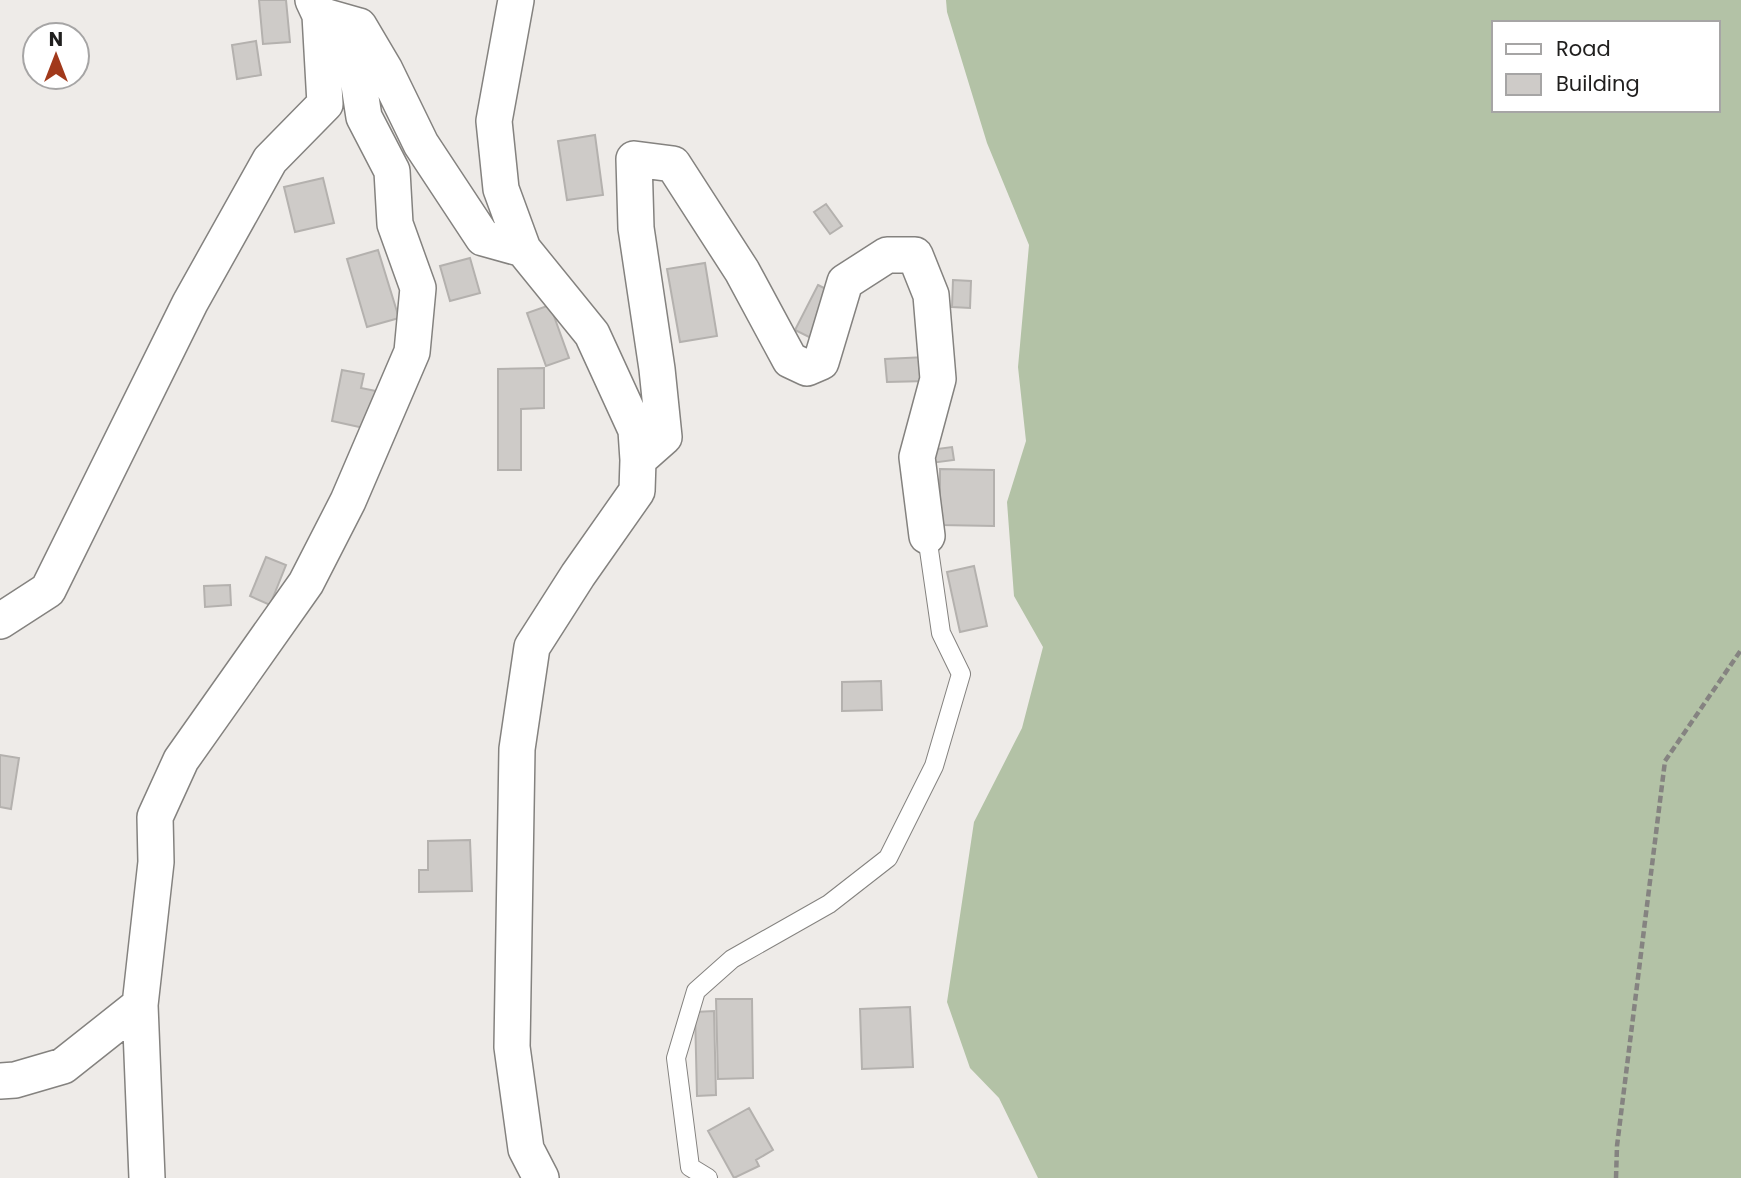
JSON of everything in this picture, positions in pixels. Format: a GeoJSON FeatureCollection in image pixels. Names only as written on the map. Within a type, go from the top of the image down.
{"type":"FeatureCollection","features":[{"type":"Feature","properties":{"kind":"street"},"geometry":{"type":"LineString","coordinates":[[516,0],[494,121],[501,189],[523,249],[592,334],[636,430],[638,460],[637,491],[532,647],[517,749],[512,1047],[526,1149],[541,1178]]}},
{"type":"Feature","properties":{"kind":"street"},"geometry":{"type":"LineString","coordinates":[[0,621],[48,590],[190,303],[270,160],[325,104],[316,8],[359,26],[385,70],[421,144],[483,238],[523,249]]}},
{"type":"Feature","properties":{"kind":"street"},"geometry":{"type":"LineString","coordinates":[[146,1178],[140,1005],[156,862],[155,817],[181,760],[306,583],[348,501],[412,352],[418,288],[395,224],[392,171],[364,117],[354,53],[359,26]]}},
{"type":"Feature","properties":{"kind":"street"},"geometry":{"type":"LineString","coordinates":[[638,460],[664,438],[657,369],[636,228],[634,159],[673,164],[742,271],[790,360],[807,368],[821,362],[845,282],[887,255],[915,254],[931,295],[938,379],[917,457],[927,537]]}},
{"type":"Feature","properties":{"kind":"street"},"geometry":{"type":"LineString","coordinates":[[0,1082],[63,1066],[140,1005]]}},
{"type":"Feature","properties":{"kind":"lane"},"geometry":{"type":"LineString","coordinates":[[708,1178],[690,1167],[676,1058],[696,991],[732,959],[829,904],[888,858],[934,766],[961,674],[941,633],[927,537]]}},
{"type":"Feature","properties":{"kind":"path"},"geometry":{"type":"LineString","coordinates":[[1616,1178],[1618,1132],[1665,761],[1741,650]]}},
{"type":"Feature","properties":{"kind":"green space"},"geometry":{"type":"Polygon","coordinates":[[[946,0],[1741,0],[1741,1178],[1038,1178],[999,1098],[970,1068],[947,1002],[974,822],[1022,728],[1043,647],[1014,596],[1007,502],[1026,441],[1018,367],[1029,245],[987,143],[947,12],[946,0]]]}},
{"type":"Feature","properties":{"kind":"building"},"geometry":{"type":"Polygon","coordinates":[[[259,0],[286,0],[290,42],[263,44],[259,0]]]}},
{"type":"Feature","properties":{"kind":"building"},"geometry":{"type":"Polygon","coordinates":[[[256,41],[261,75],[237,79],[232,45],[256,41]]]}},
{"type":"Feature","properties":{"kind":"building"},"geometry":{"type":"Polygon","coordinates":[[[595,135],[603,195],[567,200],[558,141],[595,135]]]}},
{"type":"Feature","properties":{"kind":"building"},"geometry":{"type":"Polygon","coordinates":[[[323,178],[334,223],[295,232],[284,187],[323,178]]]}},
{"type":"Feature","properties":{"kind":"building"},"geometry":{"type":"Polygon","coordinates":[[[826,204],[842,226],[830,234],[814,212],[826,204]]]}},
{"type":"Feature","properties":{"kind":"building"},"geometry":{"type":"Polygon","coordinates":[[[378,250],[399,318],[367,327],[347,259],[378,250]]]}},
{"type":"Feature","properties":{"kind":"building"},"geometry":{"type":"Polygon","coordinates":[[[470,258],[480,293],[450,301],[440,266],[470,258]]]}},
{"type":"Feature","properties":{"kind":"building"},"geometry":{"type":"Polygon","coordinates":[[[705,263],[717,336],[680,342],[667,269],[705,263]]]}},
{"type":"Feature","properties":{"kind":"building"},"geometry":{"type":"Polygon","coordinates":[[[953,280],[971,281],[970,308],[952,307],[953,280]]]}},
{"type":"Feature","properties":{"kind":"building"},"geometry":{"type":"Polygon","coordinates":[[[818,285],[838,295],[815,340],[795,330],[818,285]]]}},
{"type":"Feature","properties":{"kind":"building"},"geometry":{"type":"Polygon","coordinates":[[[550,305],[569,358],[546,366],[527,313],[550,305]]]}},
{"type":"Feature","properties":{"kind":"building"},"geometry":{"type":"Polygon","coordinates":[[[926,357],[927,381],[887,382],[885,359],[926,357]]]}},
{"type":"Feature","properties":{"kind":"building"},"geometry":{"type":"Polygon","coordinates":[[[544,368],[544,408],[521,409],[521,470],[498,470],[498,369],[544,368]]]}},
{"type":"Feature","properties":{"kind":"building"},"geometry":{"type":"Polygon","coordinates":[[[342,370],[364,374],[361,388],[381,392],[373,430],[332,421],[342,370]]]}},
{"type":"Feature","properties":{"kind":"building"},"geometry":{"type":"Polygon","coordinates":[[[952,447],[954,460],[931,463],[929,450],[952,447]]]}},
{"type":"Feature","properties":{"kind":"building"},"geometry":{"type":"Polygon","coordinates":[[[940,469],[994,470],[994,526],[940,525],[940,469]]]}},
{"type":"Feature","properties":{"kind":"building"},"geometry":{"type":"Polygon","coordinates":[[[266,557],[286,565],[270,605],[250,596],[266,557]]]}},
{"type":"Feature","properties":{"kind":"building"},"geometry":{"type":"Polygon","coordinates":[[[974,566],[987,626],[960,632],[947,572],[974,566]]]}},
{"type":"Feature","properties":{"kind":"building"},"geometry":{"type":"Polygon","coordinates":[[[230,585],[231,605],[205,607],[204,586],[230,585]]]}},
{"type":"Feature","properties":{"kind":"building"},"geometry":{"type":"Polygon","coordinates":[[[881,681],[882,710],[842,711],[842,682],[881,681]]]}},
{"type":"Feature","properties":{"kind":"building"},"geometry":{"type":"Polygon","coordinates":[[[0,755],[19,758],[11,809],[0,807],[0,755]]]}},
{"type":"Feature","properties":{"kind":"building"},"geometry":{"type":"Polygon","coordinates":[[[470,840],[472,891],[419,892],[419,870],[428,870],[428,841],[470,840]]]}},
{"type":"Feature","properties":{"kind":"building"},"geometry":{"type":"Polygon","coordinates":[[[716,999],[752,999],[753,1078],[718,1079],[716,999]]]}},
{"type":"Feature","properties":{"kind":"building"},"geometry":{"type":"Polygon","coordinates":[[[910,1007],[913,1067],[862,1069],[860,1009],[910,1007]]]}},
{"type":"Feature","properties":{"kind":"building"},"geometry":{"type":"Polygon","coordinates":[[[714,1011],[716,1095],[697,1096],[695,1012],[714,1011]]]}},
{"type":"Feature","properties":{"kind":"building"},"geometry":{"type":"Polygon","coordinates":[[[749,1108],[773,1150],[756,1160],[759,1166],[734,1178],[708,1131],[749,1108]]]}}]}
